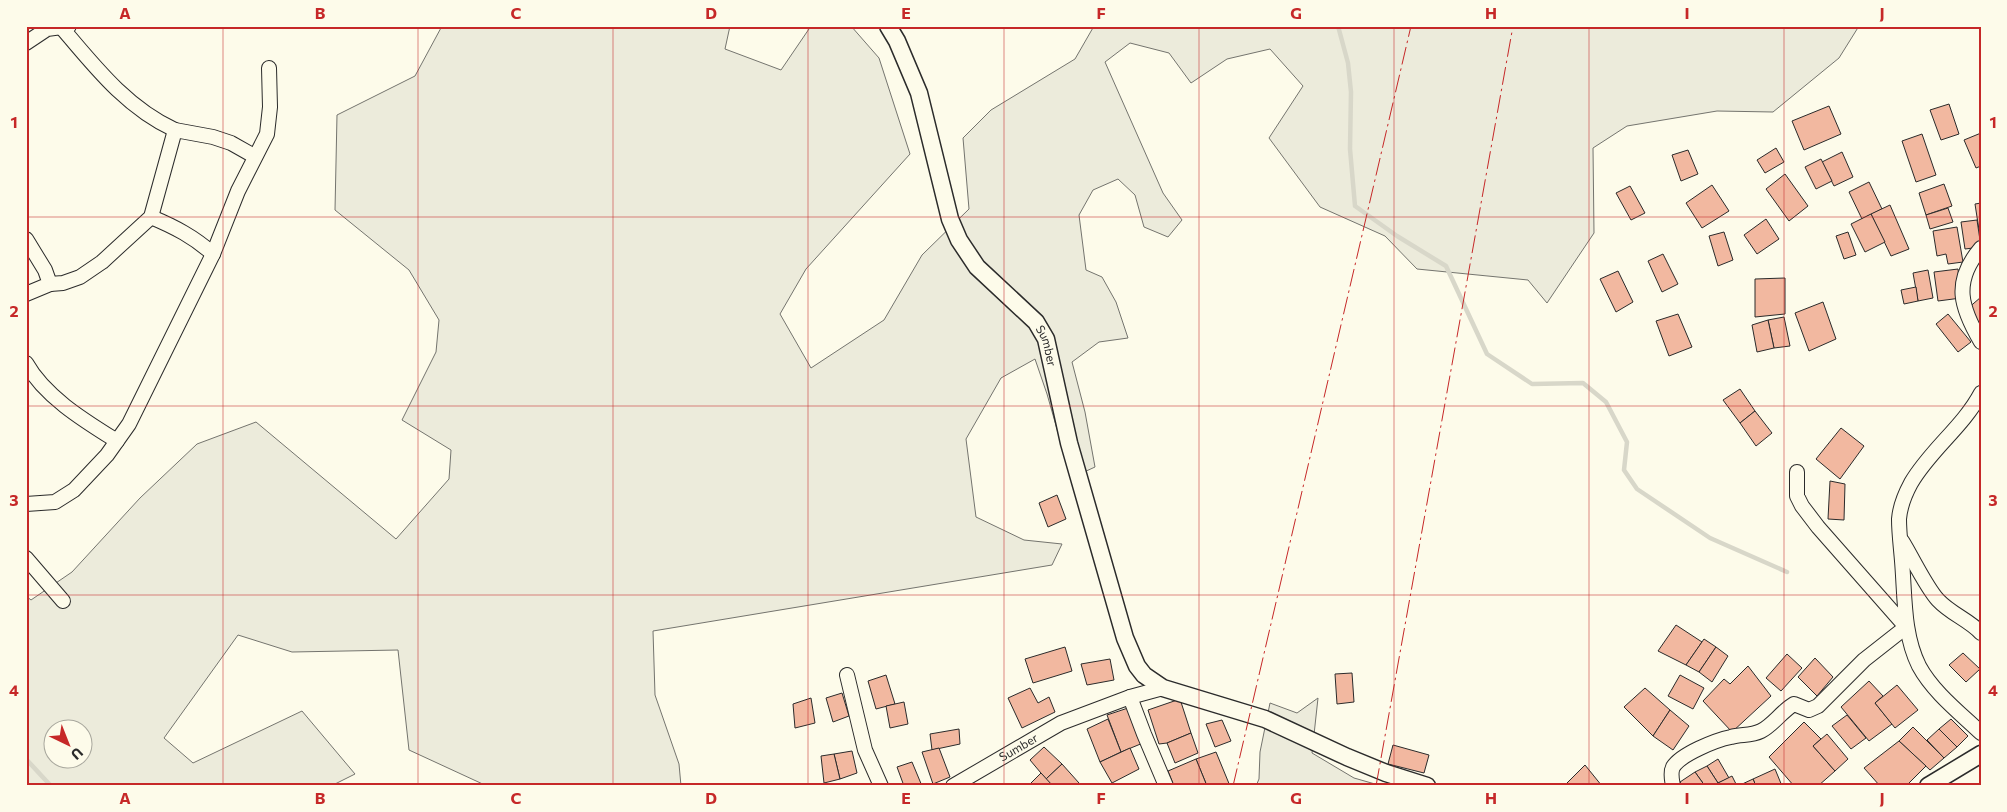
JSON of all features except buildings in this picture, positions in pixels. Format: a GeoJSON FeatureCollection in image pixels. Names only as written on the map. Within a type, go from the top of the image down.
{"type":"FeatureCollection","features":[{"type":"Feature","properties":{"kind":"street","name":"Sumber"},"geometry":{"type":"LineString","coordinates":[[888,26],[897,41],[919,93],[950,219],[959,240],[977,267],[1036,322],[1046,340],[1069,443],[1125,638],[1137,666],[1144,675],[1163,688],[1265,719],[1347,757],[1386,773],[1427,786]]}},
{"type":"Feature","properties":{"kind":"street"},"geometry":{"type":"LineString","coordinates":[[26,43],[47,30],[65,27],[111,84],[136,108],[156,122],[175,130],[213,137],[231,143],[254,156]]}},
{"type":"Feature","properties":{"kind":"street"},"geometry":{"type":"LineString","coordinates":[[26,504],[55,502],[74,490],[107,455],[129,424],[213,254],[238,191],[266,134],[270,107],[269,68]]}},
{"type":"Feature","properties":{"kind":"street"},"geometry":{"type":"LineString","coordinates":[[26,294],[50,284],[64,283],[80,277],[102,262],[151,217],[175,130]]}},
{"type":"Feature","properties":{"kind":"street"},"geometry":{"type":"LineString","coordinates":[[151,217],[182,230],[199,241],[213,254]]}},
{"type":"Feature","properties":{"kind":"street"},"geometry":{"type":"LineString","coordinates":[[26,239],[45,270],[50,284]]}},
{"type":"Feature","properties":{"kind":"street"},"geometry":{"type":"LineString","coordinates":[[1981,248],[1966,269],[1963,297],[1968,320],[1981,342]]}},
{"type":"Feature","properties":{"kind":"street"},"geometry":{"type":"LineString","coordinates":[[26,363],[42,383],[71,411],[117,442]]}},
{"type":"Feature","properties":{"kind":"street"},"geometry":{"type":"LineString","coordinates":[[1981,393],[1957,429],[1922,467],[1912,482],[1904,499],[1900,519],[1906,627],[1919,666],[1932,684],[1981,733]]}},
{"type":"Feature","properties":{"kind":"street"},"geometry":{"type":"LineString","coordinates":[[1797,472],[1797,496],[1802,506],[1818,527],[1906,627]]}},
{"type":"Feature","properties":{"kind":"street"},"geometry":{"type":"LineString","coordinates":[[1901,538],[1937,599],[1954,615],[1981,633]]}},
{"type":"Feature","properties":{"kind":"street"},"geometry":{"type":"LineString","coordinates":[[26,558],[63,601]]}},
{"type":"Feature","properties":{"kind":"street"},"geometry":{"type":"LineString","coordinates":[[1673,786],[1671,772],[1673,767],[1682,759],[1714,742],[1731,736],[1752,734],[1763,730],[1794,704],[1809,710],[1818,706],[1864,660],[1906,627]]}},
{"type":"Feature","properties":{"kind":"street"},"geometry":{"type":"LineString","coordinates":[[847,675],[865,750],[881,786]]}},
{"type":"Feature","properties":{"kind":"street","name":"Sumber"},"geometry":{"type":"LineString","coordinates":[[953,786],[1040,734],[1085,712],[1163,688]]}},
{"type":"Feature","properties":{"kind":"street"},"geometry":{"type":"LineString","coordinates":[[1130,697],[1166,786]]}},
{"type":"Feature","properties":{"kind":"street"},"geometry":{"type":"LineString","coordinates":[[1928,786],[1981,754]]}},
{"type":"Feature","properties":{"kind":"shaded area"},"geometry":{"type":"Polygon","coordinates":[[[442,26],[730,26],[725,49],[781,70],[811,26],[851,26],[879,58],[910,154],[806,269],[780,314],[811,368],[884,320],[922,255],[969,209],[963,138],[991,110],[1075,59],[1094,26],[1859,26],[1839,58],[1773,112],[1717,111],[1627,126],[1593,148],[1594,233],[1547,303],[1528,280],[1417,269],[1385,236],[1320,207],[1269,138],[1303,86],[1270,49],[1227,59],[1191,83],[1169,53],[1130,43],[1105,62],[1163,193],[1182,220],[1168,237],[1144,227],[1135,195],[1118,179],[1093,190],[1079,215],[1086,270],[1102,277],[1116,302],[1128,338],[1099,342],[1072,362],[1085,412],[1095,467],[1071,478],[1035,359],[1001,378],[966,439],[976,517],[1024,540],[1062,544],[1052,565],[653,631],[655,695],[679,764],[681,786],[487,786],[409,750],[398,650],[292,652],[238,635],[164,738],[193,763],[302,711],[355,774],[331,786],[26,786],[26,596],[31,600],[72,572],[140,498],[197,444],[256,422],[396,539],[449,479],[451,450],[402,420],[436,352],[439,320],[409,270],[335,210],[337,115],[415,76],[442,26]]]}},
{"type":"Feature","properties":{"kind":"shaded area"},"geometry":{"type":"Polygon","coordinates":[[[1318,698],[1312,753],[1354,778],[1382,786],[1256,786],[1259,779],[1260,752],[1270,703],[1297,713],[1318,698]]]}},
{"type":"Feature","properties":{"kind":"waterway"},"geometry":{"type":"LineString","coordinates":[[1338,26],[1348,63],[1351,92],[1350,149],[1355,206],[1397,236],[1446,266],[1487,354],[1532,384],[1583,383],[1606,402],[1627,442],[1624,470],[1637,489],[1710,538],[1787,572]]}},
{"type":"Feature","properties":{"kind":"waterway"},"geometry":{"type":"LineString","coordinates":[[26,759],[51,786]]}},
{"type":"Feature","properties":{"kind":"power"},"geometry":{"type":"LineString","coordinates":[[1233,786],[1411,26]]}},
{"type":"Feature","properties":{"kind":"power"},"geometry":{"type":"LineString","coordinates":[[1376,786],[1513,26]]}}]}
